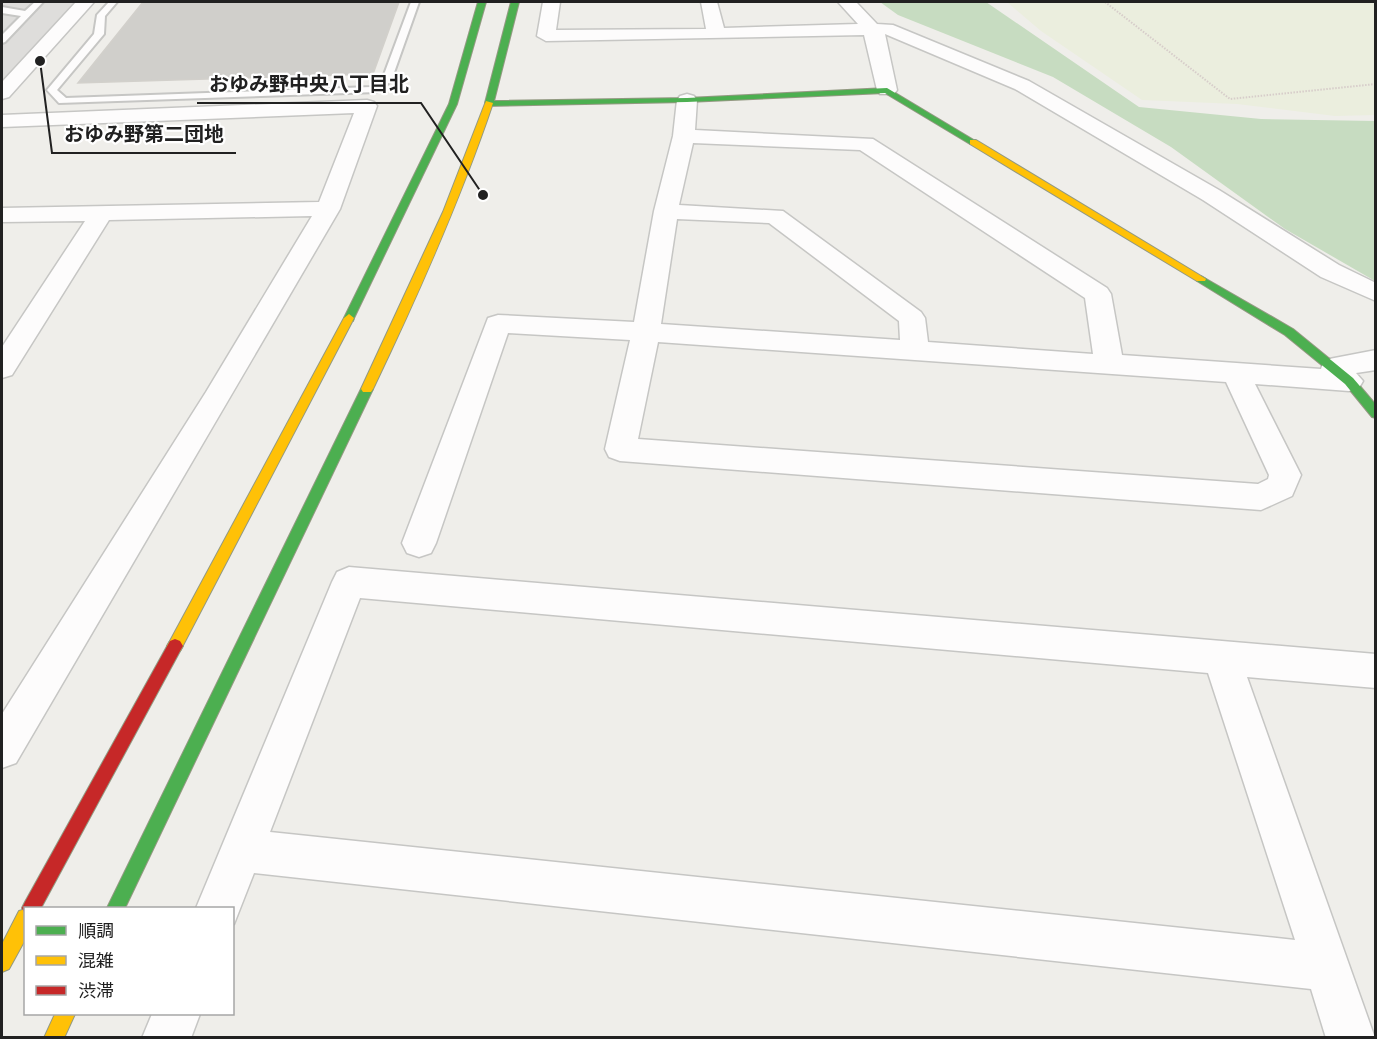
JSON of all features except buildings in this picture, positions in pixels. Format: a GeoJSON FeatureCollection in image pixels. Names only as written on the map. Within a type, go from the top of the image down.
{"type":"FeatureCollection","features":[{"type":"Feature","properties":{"kind":"street"},"geometry":{"type":"LineString","coordinates":[[3,90],[85,2]]}},
{"type":"Feature","properties":{"kind":"street"},"geometry":{"type":"LineString","coordinates":[[32,907],[216,572],[379,260],[453,104],[482,2]]}},
{"type":"Feature","properties":{"kind":"street"},"geometry":{"type":"LineString","coordinates":[[117,907],[418,284],[467,166],[489,104],[515,2]]}},
{"type":"Feature","properties":{"kind":"street"},"geometry":{"type":"LineString","coordinates":[[551,2],[546,36],[887,29],[1022,85],[1211,195],[1330,271],[1376,293]]}},
{"type":"Feature","properties":{"kind":"street"},"geometry":{"type":"LineString","coordinates":[[709,2],[716,34]]}},
{"type":"Feature","properties":{"kind":"street"},"geometry":{"type":"LineString","coordinates":[[846,2],[872,29],[887,90]]}},
{"type":"Feature","properties":{"kind":"street"},"geometry":{"type":"LineString","coordinates":[[489,104],[687,100],[887,90],[1289,332],[1342,374],[1376,414]]}},
{"type":"Feature","properties":{"kind":"street"},"geometry":{"type":"LineString","coordinates":[[687,100],[684,136],[666,211],[646,332],[620,449],[1261,497],[1281,487],[1285,475],[1236,374]]}},
{"type":"Feature","properties":{"kind":"street"},"geometry":{"type":"LineString","coordinates":[[2,121],[368,106],[328,209],[216,399],[2,749]]}},
{"type":"Feature","properties":{"kind":"street"},"geometry":{"type":"LineString","coordinates":[[684,136],[865,144],[1098,294],[1109,364]]}},
{"type":"Feature","properties":{"kind":"street"},"geometry":{"type":"LineString","coordinates":[[2,215],[328,209]]}},
{"type":"Feature","properties":{"kind":"street"},"geometry":{"type":"LineString","coordinates":[[666,211],[775,216],[912,318],[915,351]]}},
{"type":"Feature","properties":{"kind":"street"},"geometry":{"type":"LineString","coordinates":[[2,368],[102,213]]}},
{"type":"Feature","properties":{"kind":"street"},"geometry":{"type":"LineString","coordinates":[[419,543],[498,324],[646,332],[1236,374],[1342,374],[1376,360]]}},
{"type":"Feature","properties":{"kind":"street"},"geometry":{"type":"LineString","coordinates":[[219,907],[349,582],[1376,671]]}},
{"type":"Feature","properties":{"kind":"street"},"geometry":{"type":"LineString","coordinates":[[1222,659],[1351,1038]]}},
{"type":"Feature","properties":{"kind":"street"},"geometry":{"type":"LineString","coordinates":[[241,850],[1327,968]]}},
{"type":"Feature","properties":{"kind":"street"},"geometry":{"type":"LineString","coordinates":[[2,962],[24,922]]}},
{"type":"Feature","properties":{"kind":"street"},"geometry":{"type":"LineString","coordinates":[[54,1038],[65,1015]]}},
{"type":"Feature","properties":{"kind":"street"},"geometry":{"type":"LineString","coordinates":[[166,1038],[176,1015]]}},
{"type":"Feature","properties":{"kind":"lane"},"geometry":{"type":"LineString","coordinates":[[2,40],[39,2]]}},
{"type":"Feature","properties":{"kind":"lane"},"geometry":{"type":"LineString","coordinates":[[113,2],[101,15],[99,34],[52,90],[63,101],[373,90],[386,81],[415,2]]}},
{"type":"Feature","properties":{"kind":"lane"},"geometry":{"type":"LineString","coordinates":[[2,10],[27,14]]}},
{"type":"Feature","properties":{"kind":"path"},"geometry":{"type":"LineString","coordinates":[[1105,2],[1230,99],[1376,84]]}},
{"type":"Feature","properties":{"kind":"shaded area"},"geometry":{"type":"Polygon","coordinates":[[[2,2],[78,2],[2,82],[2,2]]]}},
{"type":"Feature","properties":{"kind":"green space"},"geometry":{"type":"Polygon","coordinates":[[[880,2],[986,2],[1139,107],[1261,119],[1375,121],[1375,281],[1285,229],[1171,147],[1053,77],[898,15],[880,2]]]}},
{"type":"Feature","properties":{"kind":"green space"},"geometry":{"type":"Polygon","coordinates":[[[1007,2],[1375,2],[1375,115],[1335,116],[1237,104],[1142,100],[1041,31],[1007,2]]]}},
{"type":"Feature","properties":{"kind":"traffic: fast"},"geometry":{"type":"LineString","coordinates":[[349,318],[453,104],[482,2]]}},
{"type":"Feature","properties":{"kind":"traffic: fast"},"geometry":{"type":"LineString","coordinates":[[489,103],[515,2]]}},
{"type":"Feature","properties":{"kind":"traffic: fast"},"geometry":{"type":"LineString","coordinates":[[489,104],[687,100],[887,90],[973,142]]}},
{"type":"Feature","properties":{"kind":"traffic: fast"},"geometry":{"type":"LineString","coordinates":[[1201,279],[1289,332],[1349,381],[1376,414]]}},
{"type":"Feature","properties":{"kind":"traffic: fast"},"geometry":{"type":"LineString","coordinates":[[116,907],[367,389]]}},
{"type":"Feature","properties":{"kind":"traffic: slow"},"geometry":{"type":"LineString","coordinates":[[367,389],[448,212],[489,103]]}},
{"type":"Feature","properties":{"kind":"traffic: slow"},"geometry":{"type":"LineString","coordinates":[[973,142],[1201,279]]}},
{"type":"Feature","properties":{"kind":"traffic: slow"},"geometry":{"type":"LineString","coordinates":[[175,646],[349,318]]}},
{"type":"Feature","properties":{"kind":"traffic: slow"},"geometry":{"type":"LineString","coordinates":[[2,962],[24,922]]}},
{"type":"Feature","properties":{"kind":"traffic: slow"},"geometry":{"type":"LineString","coordinates":[[54,1038],[65,1015]]}},
{"type":"Feature","properties":{"kind":"traffic: jam"},"geometry":{"type":"LineString","coordinates":[[32,907],[175,646]]}},
{"type":"Feature","properties":{"kind":"place","name":"おゆみ野第二団地"},"geometry":{"type":"Point","coordinates":[40,61]}},
{"type":"Feature","properties":{"kind":"place","name":"おゆみ野中央八丁目北"},"geometry":{"type":"Point","coordinates":[483,195]}}]}
